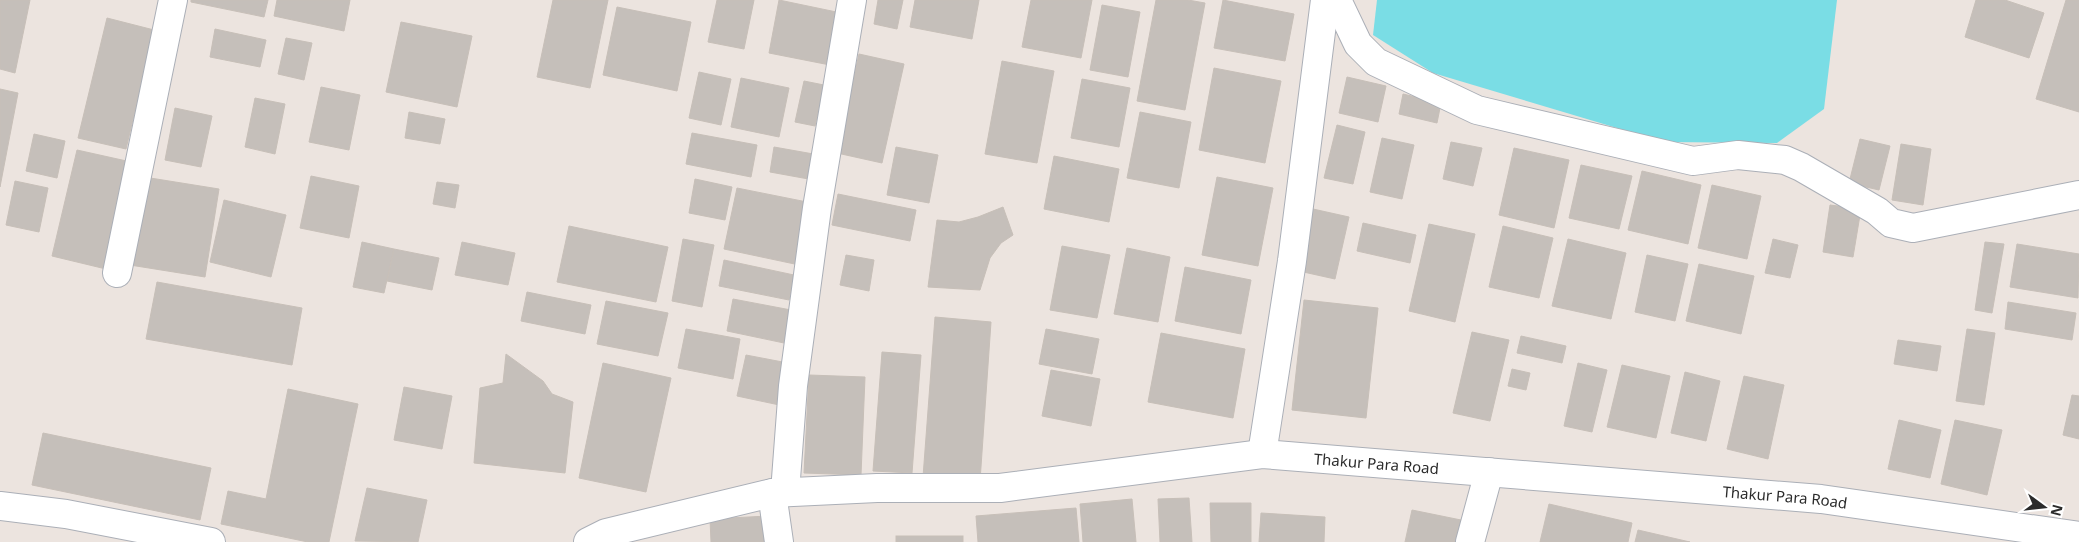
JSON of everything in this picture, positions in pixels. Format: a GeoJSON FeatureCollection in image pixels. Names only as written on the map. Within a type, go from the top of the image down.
{"type":"FeatureCollection","features":[{"type":"Feature","properties":{"kind":"street"},"geometry":{"type":"LineString","coordinates":[[117,273],[173,0]]}},
{"type":"Feature","properties":{"kind":"street"},"geometry":{"type":"LineString","coordinates":[[779,542],[778,493],[816,218],[852,0]]}},
{"type":"Feature","properties":{"kind":"street"},"geometry":{"type":"LineString","coordinates":[[1262,454],[1292,261],[1326,0]]}},
{"type":"Feature","properties":{"kind":"street"},"geometry":{"type":"LineString","coordinates":[[1337,0],[1358,44],[1376,62],[1477,110],[1693,161],[1738,155],[1784,160],[1800,167],[1877,211],[1891,222],[1913,228],[2079,196]]}},
{"type":"Feature","properties":{"kind":"street","name":"Thakur Para Road"},"geometry":{"type":"LineString","coordinates":[[588,542],[606,533],[778,493],[877,488],[1000,488],[1262,454],[1821,499],[2079,536]]}},
{"type":"Feature","properties":{"kind":"street"},"geometry":{"type":"LineString","coordinates":[[1470,542],[1489,472]]}},
{"type":"Feature","properties":{"kind":"street"},"geometry":{"type":"LineString","coordinates":[[0,506],[66,514],[211,542]]}},
{"type":"Feature","properties":{"kind":"water"},"geometry":{"type":"Polygon","coordinates":[[[1377,0],[1837,0],[1824,109],[1777,143],[1664,142],[1433,73],[1373,35],[1377,0]]]}},
{"type":"Feature","properties":{"kind":"building"},"geometry":{"type":"Polygon","coordinates":[[[0,0],[30,0],[15,73],[0,69],[0,0]]]}},
{"type":"Feature","properties":{"kind":"building"},"geometry":{"type":"Polygon","coordinates":[[[191,0],[268,0],[264,17],[191,2],[191,0]]]}},
{"type":"Feature","properties":{"kind":"building"},"geometry":{"type":"Polygon","coordinates":[[[277,0],[350,0],[344,31],[274,16],[277,0]]]}},
{"type":"Feature","properties":{"kind":"building"},"geometry":{"type":"Polygon","coordinates":[[[553,0],[608,0],[590,88],[537,77],[553,0]]]}},
{"type":"Feature","properties":{"kind":"building"},"geometry":{"type":"Polygon","coordinates":[[[717,0],[754,0],[744,49],[708,42],[717,0]]]}},
{"type":"Feature","properties":{"kind":"building"},"geometry":{"type":"Polygon","coordinates":[[[779,0],[846,14],[835,66],[769,53],[779,0]]]}},
{"type":"Feature","properties":{"kind":"building"},"geometry":{"type":"Polygon","coordinates":[[[878,0],[903,0],[897,29],[874,24],[878,0]]]}},
{"type":"Feature","properties":{"kind":"building"},"geometry":{"type":"Polygon","coordinates":[[[915,0],[979,0],[972,39],[910,27],[915,0]]]}},
{"type":"Feature","properties":{"kind":"building"},"geometry":{"type":"Polygon","coordinates":[[[1031,0],[1092,0],[1081,58],[1022,47],[1031,0]]]}},
{"type":"Feature","properties":{"kind":"building"},"geometry":{"type":"Polygon","coordinates":[[[1156,0],[1188,0],[1205,3],[1185,110],[1137,101],[1156,0]]]}},
{"type":"Feature","properties":{"kind":"building"},"geometry":{"type":"Polygon","coordinates":[[[1223,0],[1294,14],[1285,61],[1214,48],[1223,0]]]}},
{"type":"Feature","properties":{"kind":"building"},"geometry":{"type":"Polygon","coordinates":[[[1976,0],[2005,0],[2044,13],[2029,58],[1965,37],[1976,0]]]}},
{"type":"Feature","properties":{"kind":"building"},"geometry":{"type":"Polygon","coordinates":[[[2066,0],[2079,0],[2079,112],[2036,99],[2066,0]]]}},
{"type":"Feature","properties":{"kind":"building"},"geometry":{"type":"Polygon","coordinates":[[[1102,5],[1140,12],[1128,77],[1090,70],[1102,5]]]}},
{"type":"Feature","properties":{"kind":"building"},"geometry":{"type":"Polygon","coordinates":[[[617,7],[691,22],[677,91],[603,75],[617,7]]]}},
{"type":"Feature","properties":{"kind":"building"},"geometry":{"type":"Polygon","coordinates":[[[107,18],[154,30],[126,149],[78,138],[107,18]]]}},
{"type":"Feature","properties":{"kind":"building"},"geometry":{"type":"Polygon","coordinates":[[[401,22],[472,36],[457,107],[386,92],[401,22]]]}},
{"type":"Feature","properties":{"kind":"building"},"geometry":{"type":"Polygon","coordinates":[[[215,29],[266,40],[260,67],[210,57],[215,29]]]}},
{"type":"Feature","properties":{"kind":"building"},"geometry":{"type":"Polygon","coordinates":[[[286,38],[312,43],[304,80],[278,74],[286,38]]]}},
{"type":"Feature","properties":{"kind":"building"},"geometry":{"type":"Polygon","coordinates":[[[859,54],[904,64],[882,163],[837,153],[859,54]]]}},
{"type":"Feature","properties":{"kind":"building"},"geometry":{"type":"Polygon","coordinates":[[[1002,61],[1054,71],[1037,163],[985,154],[1002,61]]]}},
{"type":"Feature","properties":{"kind":"building"},"geometry":{"type":"Polygon","coordinates":[[[1214,68],[1281,81],[1265,163],[1199,150],[1214,68]]]}},
{"type":"Feature","properties":{"kind":"building"},"geometry":{"type":"Polygon","coordinates":[[[699,72],[731,79],[721,125],[689,118],[699,72]]]}},
{"type":"Feature","properties":{"kind":"building"},"geometry":{"type":"Polygon","coordinates":[[[1347,77],[1386,86],[1378,122],[1339,113],[1347,77]]]}},
{"type":"Feature","properties":{"kind":"building"},"geometry":{"type":"Polygon","coordinates":[[[741,78],[789,88],[779,137],[731,127],[741,78]]]}},
{"type":"Feature","properties":{"kind":"building"},"geometry":{"type":"Polygon","coordinates":[[[1082,79],[1130,88],[1119,147],[1071,138],[1082,79]]]}},
{"type":"Feature","properties":{"kind":"building"},"geometry":{"type":"Polygon","coordinates":[[[804,81],[824,85],[815,126],[795,122],[804,81]]]}},
{"type":"Feature","properties":{"kind":"building"},"geometry":{"type":"Polygon","coordinates":[[[321,87],[360,95],[349,150],[309,142],[321,87]]]}},
{"type":"Feature","properties":{"kind":"building"},"geometry":{"type":"Polygon","coordinates":[[[0,89],[18,93],[0,187],[0,89]]]}},
{"type":"Feature","properties":{"kind":"building"},"geometry":{"type":"Polygon","coordinates":[[[1403,94],[1441,103],[1437,123],[1399,114],[1403,94]]]}},
{"type":"Feature","properties":{"kind":"building"},"geometry":{"type":"Polygon","coordinates":[[[255,98],[285,104],[275,154],[245,147],[255,98]]]}},
{"type":"Feature","properties":{"kind":"building"},"geometry":{"type":"Polygon","coordinates":[[[175,108],[212,116],[201,167],[165,160],[175,108]]]}},
{"type":"Feature","properties":{"kind":"building"},"geometry":{"type":"Polygon","coordinates":[[[409,112],[445,119],[440,144],[405,138],[409,112]]]}},
{"type":"Feature","properties":{"kind":"building"},"geometry":{"type":"Polygon","coordinates":[[[1140,112],[1191,122],[1179,188],[1127,178],[1140,112]]]}},
{"type":"Feature","properties":{"kind":"building"},"geometry":{"type":"Polygon","coordinates":[[[1337,125],[1365,132],[1353,184],[1324,178],[1337,125]]]}},
{"type":"Feature","properties":{"kind":"building"},"geometry":{"type":"Polygon","coordinates":[[[692,133],[757,145],[751,177],[686,164],[692,133]]]}},
{"type":"Feature","properties":{"kind":"building"},"geometry":{"type":"Polygon","coordinates":[[[34,134],[65,141],[57,178],[26,171],[34,134]]]}},
{"type":"Feature","properties":{"kind":"building"},"geometry":{"type":"Polygon","coordinates":[[[1382,138],[1414,145],[1402,199],[1370,192],[1382,138]]]}},
{"type":"Feature","properties":{"kind":"building"},"geometry":{"type":"Polygon","coordinates":[[[1860,139],[1890,146],[1879,190],[1849,183],[1860,139]]]}},
{"type":"Feature","properties":{"kind":"building"},"geometry":{"type":"Polygon","coordinates":[[[1451,142],[1482,148],[1473,186],[1443,179],[1451,142]]]}},
{"type":"Feature","properties":{"kind":"building"},"geometry":{"type":"Polygon","coordinates":[[[1901,144],[1931,149],[1923,205],[1892,200],[1901,144]]]}},
{"type":"Feature","properties":{"kind":"building"},"geometry":{"type":"Polygon","coordinates":[[[774,147],[819,155],[814,180],[770,172],[774,147]]]}},
{"type":"Feature","properties":{"kind":"building"},"geometry":{"type":"Polygon","coordinates":[[[896,147],[938,155],[929,203],[887,195],[896,147]]]}},
{"type":"Feature","properties":{"kind":"building"},"geometry":{"type":"Polygon","coordinates":[[[1514,148],[1569,160],[1554,228],[1499,215],[1514,148]]]}},
{"type":"Feature","properties":{"kind":"building"},"geometry":{"type":"Polygon","coordinates":[[[77,150],[131,162],[106,269],[52,256],[77,150]]]}},
{"type":"Feature","properties":{"kind":"building"},"geometry":{"type":"Polygon","coordinates":[[[1054,156],[1119,169],[1109,222],[1044,209],[1054,156]]]}},
{"type":"Feature","properties":{"kind":"building"},"geometry":{"type":"Polygon","coordinates":[[[1581,165],[1632,176],[1619,229],[1569,218],[1581,165]]]}},
{"type":"Feature","properties":{"kind":"building"},"geometry":{"type":"Polygon","coordinates":[[[1642,171],[1701,185],[1688,244],[1628,230],[1642,171]]]}},
{"type":"Feature","properties":{"kind":"building"},"geometry":{"type":"Polygon","coordinates":[[[311,176],[359,186],[349,238],[300,228],[311,176]]]}},
{"type":"Feature","properties":{"kind":"building"},"geometry":{"type":"Polygon","coordinates":[[[144,177],[219,189],[205,277],[130,265],[144,177]]]}},
{"type":"Feature","properties":{"kind":"building"},"geometry":{"type":"Polygon","coordinates":[[[1217,177],[1273,188],[1258,266],[1202,255],[1217,177]]]}},
{"type":"Feature","properties":{"kind":"building"},"geometry":{"type":"Polygon","coordinates":[[[695,179],[732,187],[725,220],[689,213],[695,179]]]}},
{"type":"Feature","properties":{"kind":"building"},"geometry":{"type":"Polygon","coordinates":[[[15,181],[48,188],[39,232],[6,225],[15,181]]]}},
{"type":"Feature","properties":{"kind":"building"},"geometry":{"type":"Polygon","coordinates":[[[437,182],[459,185],[455,208],[433,204],[437,182]]]}},
{"type":"Feature","properties":{"kind":"building"},"geometry":{"type":"Polygon","coordinates":[[[1712,185],[1761,196],[1747,259],[1698,248],[1712,185]]]}},
{"type":"Feature","properties":{"kind":"building"},"geometry":{"type":"Polygon","coordinates":[[[737,188],[817,204],[804,266],[724,249],[737,188]]]}},
{"type":"Feature","properties":{"kind":"building"},"geometry":{"type":"Polygon","coordinates":[[[838,194],[916,210],[910,241],[832,225],[838,194]]]}},
{"type":"Feature","properties":{"kind":"building"},"geometry":{"type":"Polygon","coordinates":[[[224,200],[286,215],[271,277],[210,262],[224,200]]]}},
{"type":"Feature","properties":{"kind":"building"},"geometry":{"type":"Polygon","coordinates":[[[1830,205],[1861,209],[1853,257],[1823,252],[1830,205]]]}},
{"type":"Feature","properties":{"kind":"building"},"geometry":{"type":"Polygon","coordinates":[[[1003,207],[1013,235],[1001,243],[990,258],[980,290],[928,287],[937,220],[959,222],[1003,207]]]}},
{"type":"Feature","properties":{"kind":"building"},"geometry":{"type":"Polygon","coordinates":[[[1313,209],[1349,217],[1335,279],[1299,271],[1313,209]]]}},
{"type":"Feature","properties":{"kind":"building"},"geometry":{"type":"Polygon","coordinates":[[[1363,223],[1416,235],[1410,263],[1357,251],[1363,223]]]}},
{"type":"Feature","properties":{"kind":"building"},"geometry":{"type":"Polygon","coordinates":[[[1429,224],[1475,234],[1455,322],[1409,311],[1429,224]]]}},
{"type":"Feature","properties":{"kind":"building"},"geometry":{"type":"Polygon","coordinates":[[[569,226],[668,247],[656,302],[557,282],[569,226]]]}},
{"type":"Feature","properties":{"kind":"building"},"geometry":{"type":"Polygon","coordinates":[[[1503,226],[1553,238],[1539,298],[1489,287],[1503,226]]]}},
{"type":"Feature","properties":{"kind":"building"},"geometry":{"type":"Polygon","coordinates":[[[683,239],[714,245],[702,307],[672,301],[683,239]]]}},
{"type":"Feature","properties":{"kind":"building"},"geometry":{"type":"Polygon","coordinates":[[[1568,239],[1626,253],[1611,319],[1552,306],[1568,239]]]}},
{"type":"Feature","properties":{"kind":"building"},"geometry":{"type":"Polygon","coordinates":[[[1773,239],[1798,245],[1790,278],[1765,273],[1773,239]]]}},
{"type":"Feature","properties":{"kind":"building"},"geometry":{"type":"Polygon","coordinates":[[[362,242],[394,249],[384,293],[353,287],[362,242]]]}},
{"type":"Feature","properties":{"kind":"building"},"geometry":{"type":"Polygon","coordinates":[[[462,242],[515,253],[508,285],[455,275],[462,242]]]}},
{"type":"Feature","properties":{"kind":"building"},"geometry":{"type":"Polygon","coordinates":[[[1985,242],[2004,244],[1992,313],[1975,310],[1985,242]]]}},
{"type":"Feature","properties":{"kind":"building"},"geometry":{"type":"Polygon","coordinates":[[[2017,244],[2079,254],[2078,298],[2010,287],[2017,244]]]}},
{"type":"Feature","properties":{"kind":"building"},"geometry":{"type":"Polygon","coordinates":[[[1062,246],[1110,255],[1097,318],[1050,310],[1062,246]]]}},
{"type":"Feature","properties":{"kind":"building"},"geometry":{"type":"Polygon","coordinates":[[[1127,248],[1170,257],[1158,322],[1114,314],[1127,248]]]}},
{"type":"Feature","properties":{"kind":"building"},"geometry":{"type":"Polygon","coordinates":[[[394,249],[439,258],[432,290],[387,281],[394,249]]]}},
{"type":"Feature","properties":{"kind":"building"},"geometry":{"type":"Polygon","coordinates":[[[846,255],[874,260],[869,291],[840,285],[846,255]]]}},
{"type":"Feature","properties":{"kind":"building"},"geometry":{"type":"Polygon","coordinates":[[[1647,255],[1688,264],[1675,321],[1635,312],[1647,255]]]}},
{"type":"Feature","properties":{"kind":"building"},"geometry":{"type":"Polygon","coordinates":[[[724,260],[794,275],[789,300],[719,286],[724,260]]]}},
{"type":"Feature","properties":{"kind":"building"},"geometry":{"type":"Polygon","coordinates":[[[1699,264],[1754,276],[1741,334],[1686,321],[1699,264]]]}},
{"type":"Feature","properties":{"kind":"building"},"geometry":{"type":"Polygon","coordinates":[[[1185,267],[1251,280],[1241,334],[1175,321],[1185,267]]]}},
{"type":"Feature","properties":{"kind":"building"},"geometry":{"type":"Polygon","coordinates":[[[157,282],[302,308],[292,365],[146,339],[157,282]]]}},
{"type":"Feature","properties":{"kind":"building"},"geometry":{"type":"Polygon","coordinates":[[[527,292],[591,305],[585,334],[521,321],[527,292]]]}},
{"type":"Feature","properties":{"kind":"building"},"geometry":{"type":"Polygon","coordinates":[[[733,299],[791,310],[784,343],[727,331],[733,299]]]}},
{"type":"Feature","properties":{"kind":"building"},"geometry":{"type":"Polygon","coordinates":[[[1304,300],[1378,308],[1366,418],[1292,410],[1304,300]]]}},
{"type":"Feature","properties":{"kind":"building"},"geometry":{"type":"Polygon","coordinates":[[[606,301],[668,313],[658,356],[597,344],[606,301]]]}},
{"type":"Feature","properties":{"kind":"building"},"geometry":{"type":"Polygon","coordinates":[[[2008,302],[2076,313],[2072,340],[2005,329],[2008,302]]]}},
{"type":"Feature","properties":{"kind":"building"},"geometry":{"type":"Polygon","coordinates":[[[935,317],[991,322],[980,481],[923,477],[935,317]]]}},
{"type":"Feature","properties":{"kind":"building"},"geometry":{"type":"Polygon","coordinates":[[[686,329],[740,339],[733,379],[678,368],[686,329]]]}},
{"type":"Feature","properties":{"kind":"building"},"geometry":{"type":"Polygon","coordinates":[[[1046,329],[1099,339],[1092,374],[1039,364],[1046,329]]]}},
{"type":"Feature","properties":{"kind":"building"},"geometry":{"type":"Polygon","coordinates":[[[1967,329],[1995,333],[1984,405],[1956,401],[1967,329]]]}},
{"type":"Feature","properties":{"kind":"building"},"geometry":{"type":"Polygon","coordinates":[[[1472,332],[1509,340],[1490,421],[1453,413],[1472,332]]]}},
{"type":"Feature","properties":{"kind":"building"},"geometry":{"type":"Polygon","coordinates":[[[1161,333],[1245,349],[1233,418],[1148,402],[1161,333]]]}},
{"type":"Feature","properties":{"kind":"building"},"geometry":{"type":"Polygon","coordinates":[[[1521,336],[1566,346],[1562,363],[1517,353],[1521,336]]]}},
{"type":"Feature","properties":{"kind":"building"},"geometry":{"type":"Polygon","coordinates":[[[1898,340],[1941,346],[1937,371],[1894,364],[1898,340]]]}},
{"type":"Feature","properties":{"kind":"building"},"geometry":{"type":"Polygon","coordinates":[[[882,352],[921,355],[912,473],[873,471],[882,352]]]}},
{"type":"Feature","properties":{"kind":"building"},"geometry":{"type":"Polygon","coordinates":[[[506,354],[543,381],[552,394],[573,402],[565,473],[474,463],[480,388],[503,383],[506,354]]]}},
{"type":"Feature","properties":{"kind":"building"},"geometry":{"type":"Polygon","coordinates":[[[746,355],[793,364],[784,406],[737,396],[746,355]]]}},
{"type":"Feature","properties":{"kind":"building"},"geometry":{"type":"Polygon","coordinates":[[[603,363],[671,378],[646,492],[579,478],[603,363]]]}},
{"type":"Feature","properties":{"kind":"building"},"geometry":{"type":"Polygon","coordinates":[[[1578,363],[1607,370],[1592,432],[1564,426],[1578,363]]]}},
{"type":"Feature","properties":{"kind":"building"},"geometry":{"type":"Polygon","coordinates":[[[1622,365],[1670,376],[1656,438],[1607,427],[1622,365]]]}},
{"type":"Feature","properties":{"kind":"building"},"geometry":{"type":"Polygon","coordinates":[[[1512,369],[1530,373],[1526,390],[1508,386],[1512,369]]]}},
{"type":"Feature","properties":{"kind":"building"},"geometry":{"type":"Polygon","coordinates":[[[1051,370],[1100,379],[1091,426],[1042,416],[1051,370]]]}},
{"type":"Feature","properties":{"kind":"building"},"geometry":{"type":"Polygon","coordinates":[[[1685,372],[1720,381],[1706,441],[1671,433],[1685,372]]]}},
{"type":"Feature","properties":{"kind":"building"},"geometry":{"type":"Polygon","coordinates":[[[809,375],[865,377],[861,475],[804,473],[809,375]]]}},
{"type":"Feature","properties":{"kind":"building"},"geometry":{"type":"Polygon","coordinates":[[[1744,376],[1784,385],[1768,459],[1727,449],[1744,376]]]}},
{"type":"Feature","properties":{"kind":"building"},"geometry":{"type":"Polygon","coordinates":[[[404,387],[452,396],[442,449],[394,440],[404,387]]]}},
{"type":"Feature","properties":{"kind":"building"},"geometry":{"type":"Polygon","coordinates":[[[288,389],[358,404],[329,542],[308,542],[221,524],[228,491],[266,499],[288,389]]]}},
{"type":"Feature","properties":{"kind":"building"},"geometry":{"type":"Polygon","coordinates":[[[2072,395],[2079,396],[2079,439],[2063,435],[2072,395]]]}},
{"type":"Feature","properties":{"kind":"building"},"geometry":{"type":"Polygon","coordinates":[[[1899,420],[1941,430],[1930,478],[1888,469],[1899,420]]]}},
{"type":"Feature","properties":{"kind":"building"},"geometry":{"type":"Polygon","coordinates":[[[1955,420],[2002,430],[1987,495],[1941,484],[1955,420]]]}},
{"type":"Feature","properties":{"kind":"building"},"geometry":{"type":"Polygon","coordinates":[[[43,433],[211,468],[200,520],[32,485],[43,433]]]}},
{"type":"Feature","properties":{"kind":"building"},"geometry":{"type":"Polygon","coordinates":[[[367,488],[427,500],[418,542],[355,541],[367,488]]]}},
{"type":"Feature","properties":{"kind":"building"},"geometry":{"type":"Polygon","coordinates":[[[1189,498],[1192,542],[1160,542],[1158,499],[1189,498]]]}},
{"type":"Feature","properties":{"kind":"building"},"geometry":{"type":"Polygon","coordinates":[[[1132,499],[1136,542],[1083,542],[1080,504],[1132,499]]]}},
{"type":"Feature","properties":{"kind":"building"},"geometry":{"type":"Polygon","coordinates":[[[1210,503],[1251,503],[1251,542],[1211,542],[1210,503]]]}},
{"type":"Feature","properties":{"kind":"building"},"geometry":{"type":"Polygon","coordinates":[[[1549,504],[1632,523],[1628,542],[1540,542],[1549,504]]]}},
{"type":"Feature","properties":{"kind":"building"},"geometry":{"type":"Polygon","coordinates":[[[1076,508],[1079,542],[978,542],[976,516],[1076,508]]]}},
{"type":"Feature","properties":{"kind":"building"},"geometry":{"type":"Polygon","coordinates":[[[1412,510],[1461,520],[1456,542],[1405,542],[1412,510]]]}},
{"type":"Feature","properties":{"kind":"building"},"geometry":{"type":"Polygon","coordinates":[[[1261,513],[1325,517],[1324,542],[1259,542],[1261,513]]]}},
{"type":"Feature","properties":{"kind":"building"},"geometry":{"type":"Polygon","coordinates":[[[768,516],[769,542],[711,542],[710,519],[768,516]]]}},
{"type":"Feature","properties":{"kind":"building"},"geometry":{"type":"Polygon","coordinates":[[[1638,530],[1690,542],[1635,542],[1638,530]]]}},
{"type":"Feature","properties":{"kind":"building"},"geometry":{"type":"Polygon","coordinates":[[[896,536],[963,536],[963,542],[896,542],[896,536]]]}}]}
